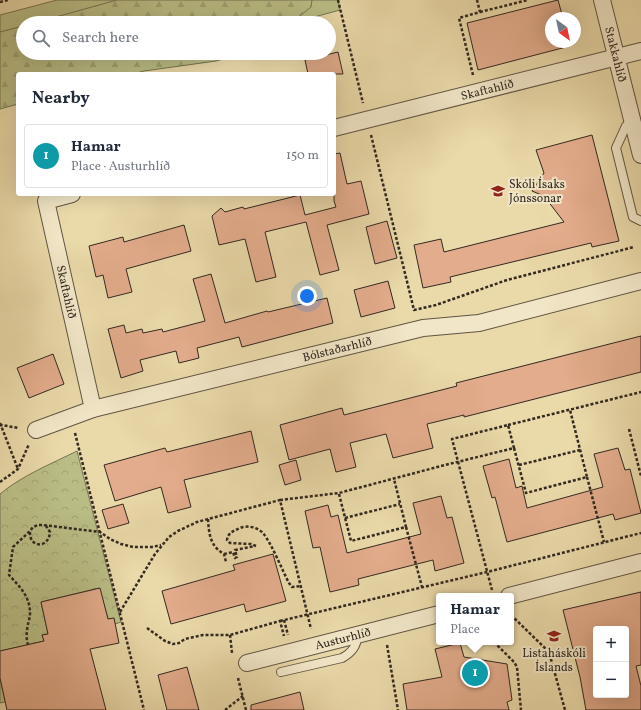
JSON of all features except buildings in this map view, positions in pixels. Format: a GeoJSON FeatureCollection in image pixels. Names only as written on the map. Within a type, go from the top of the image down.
{"type":"FeatureCollection","features":[{"type":"Feature","properties":{"kind":"street","name":"Stakkahlíð"},"geometry":{"type":"LineString","coordinates":[[602,0],[641,155]]}},
{"type":"Feature","properties":{"kind":"street","name":"Skaftahlíð"},"geometry":{"type":"LineString","coordinates":[[336,128],[641,51]]}},
{"type":"Feature","properties":{"kind":"street","name":"Skaftahlíð"},"geometry":{"type":"LineString","coordinates":[[65,196],[46,201],[93,409]]}},
{"type":"Feature","properties":{"kind":"street","name":"Bólstaðarhlíð"},"geometry":{"type":"LineString","coordinates":[[36,430],[93,409],[423,328],[479,323],[641,282]]}},
{"type":"Feature","properties":{"kind":"street"},"geometry":{"type":"LineString","coordinates":[[514,595],[641,562]]}},
{"type":"Feature","properties":{"kind":"street","name":"Austurhlíð"},"geometry":{"type":"LineString","coordinates":[[247,663],[289,646],[358,634],[436,615]]}},
{"type":"Feature","properties":{"kind":"lane"},"geometry":{"type":"LineString","coordinates":[[632,119],[626,126],[616,148],[633,217],[641,221]]}},
{"type":"Feature","properties":{"kind":"lane"},"geometry":{"type":"LineString","coordinates":[[281,672],[342,658],[356,646],[358,634]]}},
{"type":"Feature","properties":{"kind":"path"},"geometry":{"type":"LineString","coordinates":[[0,2],[8,0]]}},
{"type":"Feature","properties":{"kind":"path"},"geometry":{"type":"LineString","coordinates":[[338,0],[414,310],[436,305],[507,280],[634,247]]}},
{"type":"Feature","properties":{"kind":"path"},"geometry":{"type":"LineString","coordinates":[[477,0],[480,12]]}},
{"type":"Feature","properties":{"kind":"path"},"geometry":{"type":"LineString","coordinates":[[478,92],[459,18],[528,0]]}},
{"type":"Feature","properties":{"kind":"path"},"geometry":{"type":"LineString","coordinates":[[493,593],[452,439],[641,392]]}},
{"type":"Feature","properties":{"kind":"path"},"geometry":{"type":"LineString","coordinates":[[570,410],[604,542]]}},
{"type":"Feature","properties":{"kind":"path"},"geometry":{"type":"LineString","coordinates":[[71,417],[144,710]]}},
{"type":"Feature","properties":{"kind":"path"},"geometry":{"type":"LineString","coordinates":[[0,425],[18,470]]}},
{"type":"Feature","properties":{"kind":"path"},"geometry":{"type":"LineString","coordinates":[[508,425],[526,493],[587,477]]}},
{"type":"Feature","properties":{"kind":"path"},"geometry":{"type":"LineString","coordinates":[[629,429],[641,476]]}},
{"type":"Feature","properties":{"kind":"path"},"geometry":{"type":"LineString","coordinates":[[0,482],[18,470],[36,430]]}},
{"type":"Feature","properties":{"kind":"path"},"geometry":{"type":"LineString","coordinates":[[120,612],[161,545],[169,537],[187,525],[280,500],[310,498],[339,493],[514,448]]}},
{"type":"Feature","properties":{"kind":"path"},"geometry":{"type":"LineString","coordinates":[[519,466],[580,450]]}},
{"type":"Feature","properties":{"kind":"path"},"geometry":{"type":"LineString","coordinates":[[394,479],[422,587]]}},
{"type":"Feature","properties":{"kind":"path"},"geometry":{"type":"LineString","coordinates":[[339,493],[351,541],[406,527]]}},
{"type":"Feature","properties":{"kind":"path"},"geometry":{"type":"LineString","coordinates":[[280,500],[313,635]]}},
{"type":"Feature","properties":{"kind":"path"},"geometry":{"type":"LineString","coordinates":[[345,518],[400,504]]}},
{"type":"Feature","properties":{"kind":"path"},"geometry":{"type":"LineString","coordinates":[[208,519],[209,535],[212,544],[224,554],[226,562]]}},
{"type":"Feature","properties":{"kind":"path"},"geometry":{"type":"LineString","coordinates":[[30,531],[32,541],[42,545],[50,538],[50,532],[44,525]]}},
{"type":"Feature","properties":{"kind":"path"},"geometry":{"type":"LineString","coordinates":[[28,645],[26,632],[30,614],[30,605],[27,596],[21,587],[8,575],[13,547],[33,527],[44,525],[100,532],[121,544],[133,547],[152,547],[161,545]]}},
{"type":"Feature","properties":{"kind":"path"},"geometry":{"type":"LineString","coordinates":[[224,554],[233,552],[235,558],[237,557],[235,550],[256,546],[251,544],[230,543],[227,540],[228,536],[232,532],[242,527],[250,526],[262,532],[292,587],[301,586]]}},
{"type":"Feature","properties":{"kind":"path"},"geometry":{"type":"LineString","coordinates":[[147,628],[165,641],[173,644],[179,643],[185,639],[203,635],[230,635],[308,614],[488,572],[641,533]]}},
{"type":"Feature","properties":{"kind":"path"},"geometry":{"type":"LineString","coordinates":[[514,618],[549,652],[565,710]]}},
{"type":"Feature","properties":{"kind":"path"},"geometry":{"type":"LineString","coordinates":[[284,620],[289,646]]}},
{"type":"Feature","properties":{"kind":"path"},"geometry":{"type":"LineString","coordinates":[[280,621],[289,646]]}},
{"type":"Feature","properties":{"kind":"path"},"geometry":{"type":"LineString","coordinates":[[384,628],[398,710]]}},
{"type":"Feature","properties":{"kind":"path"},"geometry":{"type":"LineString","coordinates":[[497,645],[517,667],[521,710]]}},
{"type":"Feature","properties":{"kind":"path"},"geometry":{"type":"LineString","coordinates":[[225,710],[243,696]]}},
{"type":"Feature","properties":{"kind":"green space"},"geometry":{"type":"Polygon","coordinates":[[[57,0],[338,0],[340,10],[318,16],[16,16],[16,60],[21,60],[18,72],[16,72],[16,77],[0,102],[0,15],[57,0]]]}},
{"type":"Feature","properties":{"kind":"green space"},"geometry":{"type":"Polygon","coordinates":[[[117,0],[312,0],[311,7],[300,16],[59,16],[117,0]]]}},
{"type":"Feature","properties":{"kind":"green space"},"geometry":{"type":"Polygon","coordinates":[[[16,28],[16,60],[220,60],[140,72],[16,72],[16,105],[0,109],[0,32],[16,28]]]}},
{"type":"Feature","properties":{"kind":"green space"},"geometry":{"type":"Polygon","coordinates":[[[77,451],[121,622],[115,624],[114,619],[108,619],[99,588],[41,602],[48,634],[42,635],[44,641],[0,651],[0,494],[28,475],[77,451]]]}},
{"type":"Feature","properties":{"kind":"green space"},"geometry":{"type":"Polygon","coordinates":[[[0,678],[5,702],[0,703],[0,678]]]}},
{"type":"Feature","properties":{"kind":"place","name":"Skóli Ísaks Jónssonar"},"geometry":{"type":"Point","coordinates":[498,191]}},
{"type":"Feature","properties":{"kind":"place","name":"Listaháskóli Íslands"},"geometry":{"type":"Point","coordinates":[554,636]}},
{"type":"Feature","properties":{"kind":"place","name":"Hamar"},"geometry":{"type":"Point","coordinates":[475,673]}}]}
